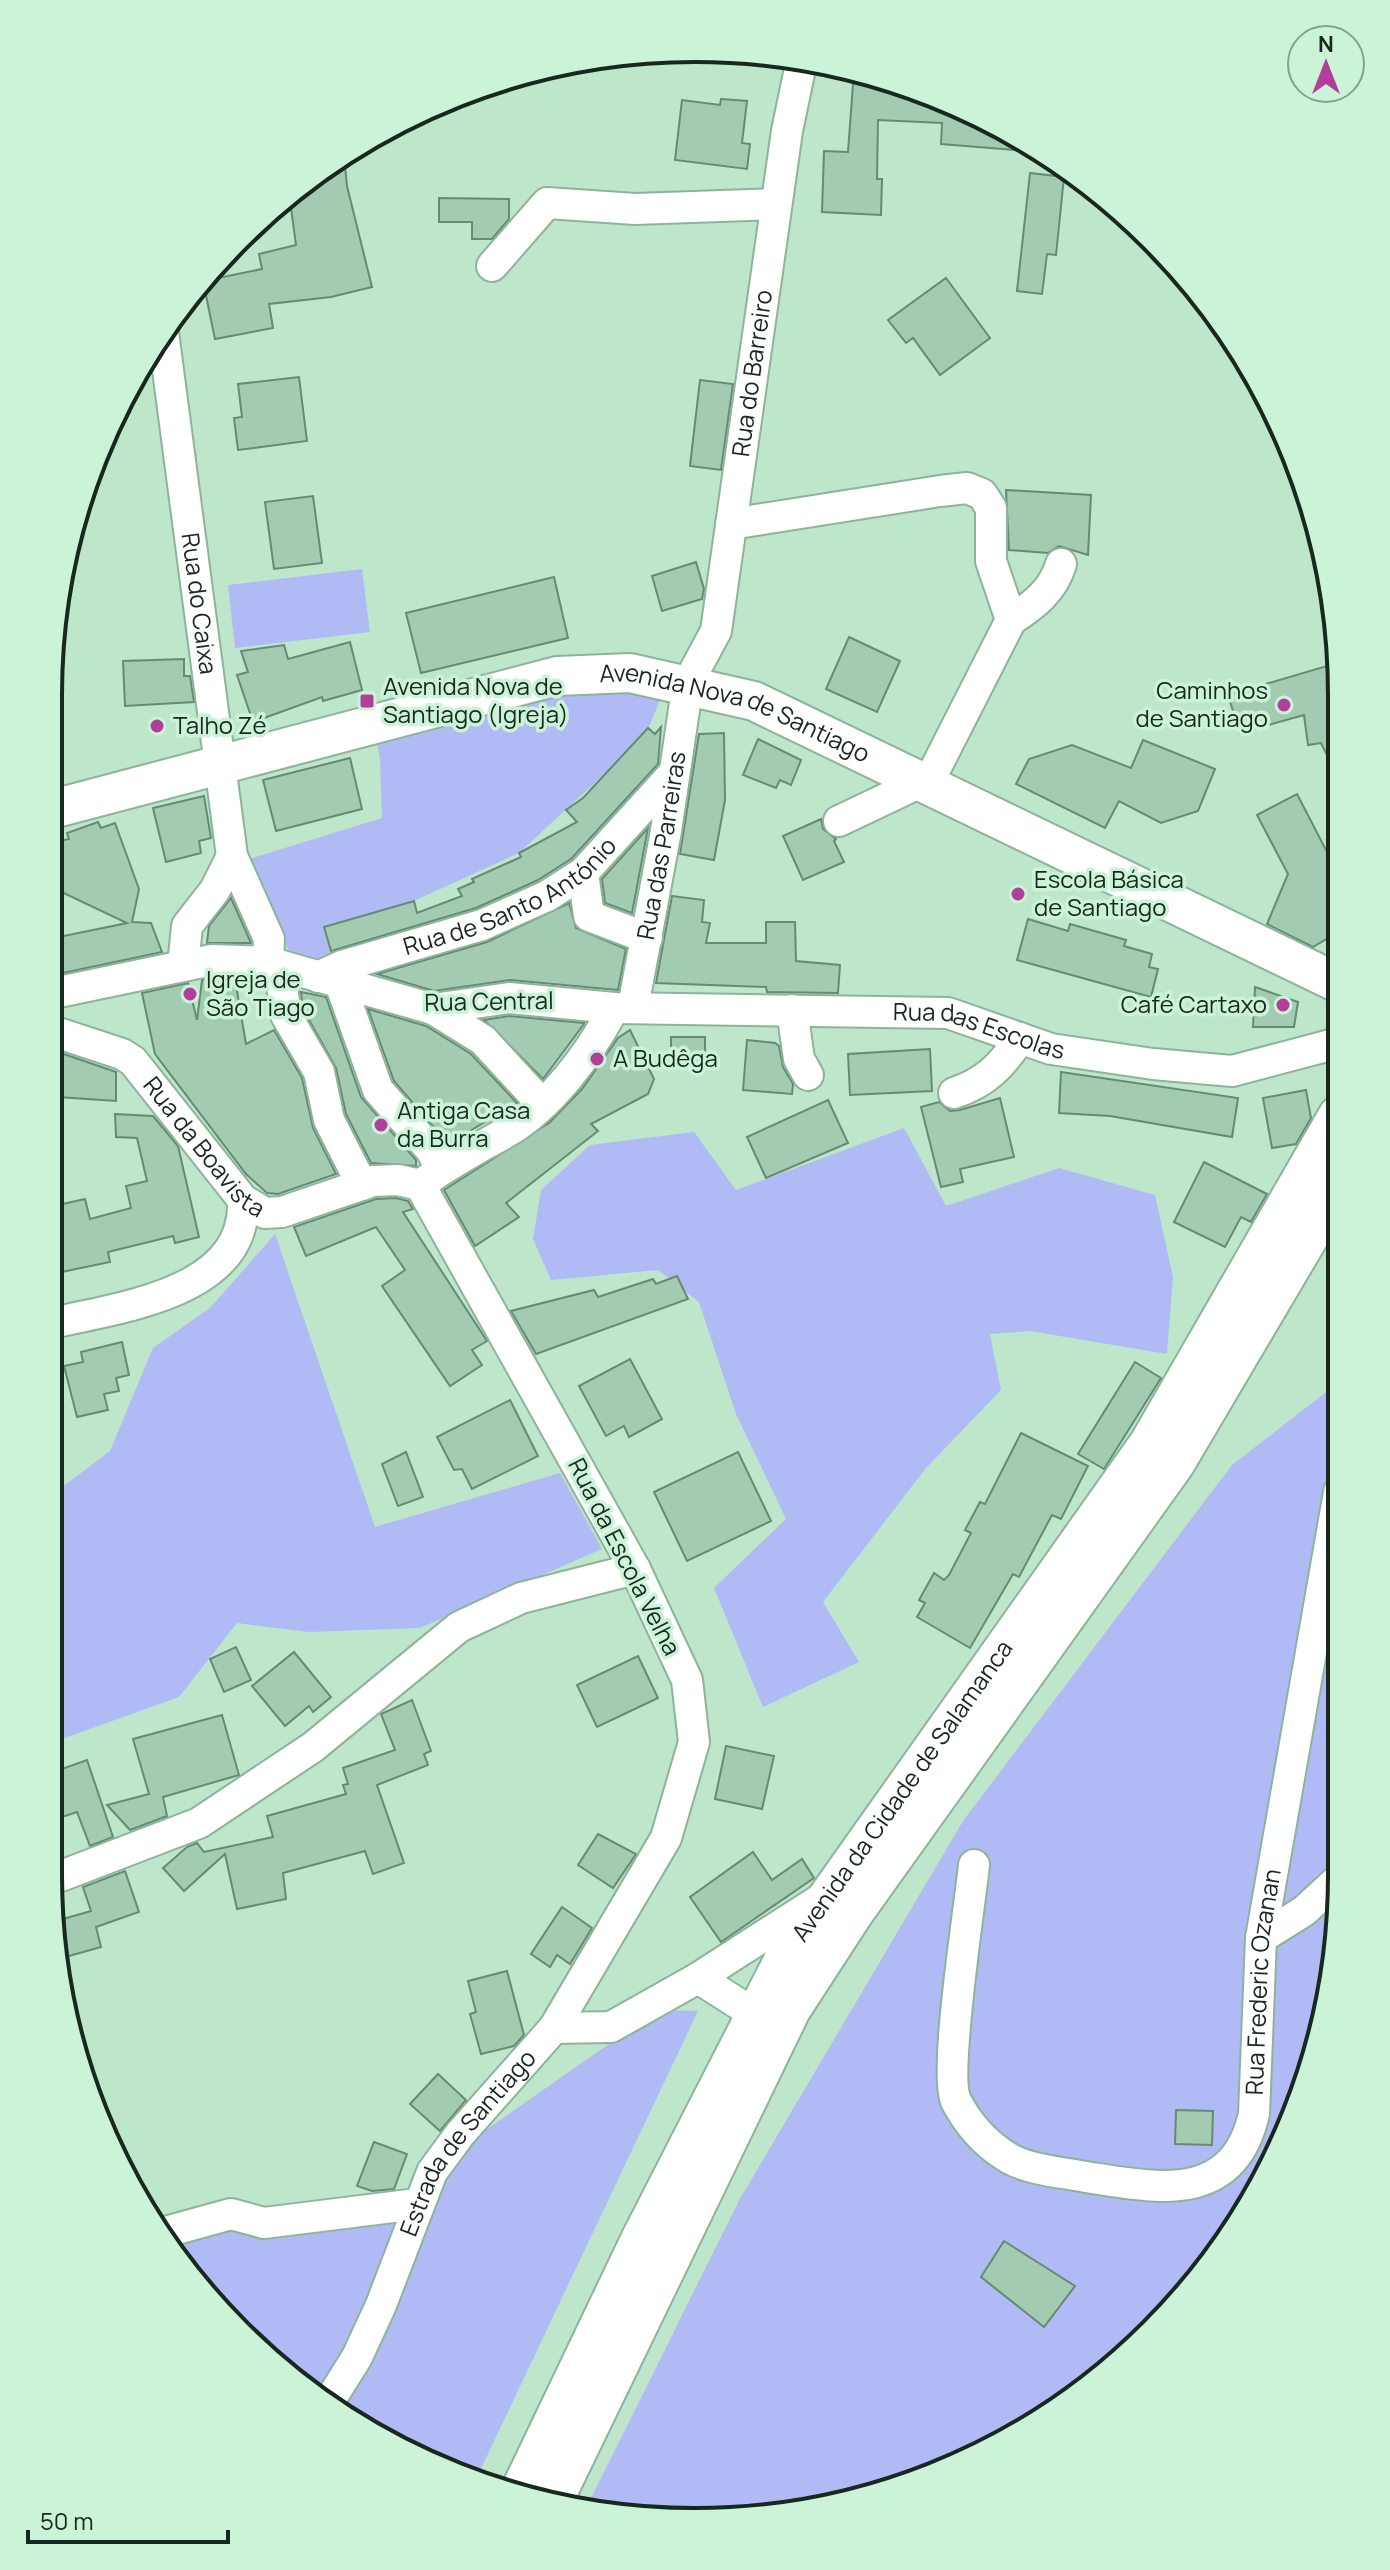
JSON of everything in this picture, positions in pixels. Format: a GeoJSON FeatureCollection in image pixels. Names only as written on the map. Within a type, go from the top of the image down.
{"type":"FeatureCollection","features":[{"type":"Feature","properties":{"kind":"street","name":"Rua do Barreiro"},"geometry":{"type":"LineString","coordinates":[[688,683],[716,631],[776,204],[800,71]]}},
{"type":"Feature","properties":{"kind":"street"},"geometry":{"type":"LineString","coordinates":[[492,266],[547,203],[635,209],[776,204]]}},
{"type":"Feature","properties":{"kind":"street","name":"Rua do Caixa"},"geometry":{"type":"LineString","coordinates":[[165,349],[232,856],[269,939],[286,1015],[319,1072],[329,1120],[362,1185]]}},
{"type":"Feature","properties":{"kind":"street"},"geometry":{"type":"LineString","coordinates":[[731,524],[967,488],[982,494],[991,508],[991,561],[1011,620]]}},
{"type":"Feature","properties":{"kind":"street"},"geometry":{"type":"LineString","coordinates":[[839,821],[923,785],[1011,620],[1033,606],[1047,591],[1061,564]]}},
{"type":"Feature","properties":{"kind":"street","name":"Avenida Nova de Santiago"},"geometry":{"type":"LineString","coordinates":[[62,807],[557,676],[630,673],[688,683],[754,701],[1328,978]]}},
{"type":"Feature","properties":{"kind":"street","name":"Rua das Parreiras"},"geometry":{"type":"LineString","coordinates":[[431,1177],[480,1144],[507,1133],[589,1055],[624,1007],[647,938],[688,683]]}},
{"type":"Feature","properties":{"kind":"street","name":"Rua de Santo António"},"geometry":{"type":"LineString","coordinates":[[329,980],[342,966],[482,925],[547,896],[583,873],[673,774]]}},
{"type":"Feature","properties":{"kind":"street"},"geometry":{"type":"LineString","coordinates":[[183,966],[187,926],[215,890],[232,856]]}},
{"type":"Feature","properties":{"kind":"street"},"geometry":{"type":"LineString","coordinates":[[583,873],[589,916],[647,938]]}},
{"type":"Feature","properties":{"kind":"street","name":"Rua Central"},"geometry":{"type":"LineString","coordinates":[[62,991],[212,960],[273,964],[433,1009],[509,998],[624,1007]]}},
{"type":"Feature","properties":{"kind":"street","name":"Rua da Escola Velha"},"geometry":{"type":"LineString","coordinates":[[329,980],[378,1090],[431,1150],[431,1177],[635,1569],[687,1680],[694,1742],[666,1838],[554,2028]]}},
{"type":"Feature","properties":{"kind":"street","name":"Rua das Escolas"},"geometry":{"type":"LineString","coordinates":[[624,1007],[948,1013],[1051,1049],[1232,1071],[1328,1046]]}},
{"type":"Feature","properties":{"kind":"street"},"geometry":{"type":"LineString","coordinates":[[433,1009],[483,1040],[541,1103]]}},
{"type":"Feature","properties":{"kind":"street"},"geometry":{"type":"LineString","coordinates":[[792,1010],[799,1059],[808,1075]]}},
{"type":"Feature","properties":{"kind":"street","name":"Rua da Boavista"},"geometry":{"type":"LineString","coordinates":[[62,1034],[122,1054],[133,1061],[243,1200],[265,1213],[282,1212],[362,1185],[431,1177]]}},
{"type":"Feature","properties":{"kind":"street"},"geometry":{"type":"LineString","coordinates":[[954,1093],[984,1080],[1008,1057],[1020,1038]]}},
{"type":"Feature","properties":{"kind":"street","name":"Avenida da Cidade de Salamanca"},"geometry":{"type":"LineString","coordinates":[[524,2484],[753,2013],[785,1957],[1149,1443],[1328,1132]]}},
{"type":"Feature","properties":{"kind":"street"},"geometry":{"type":"LineString","coordinates":[[62,1321],[160,1297],[191,1284],[218,1265],[239,1234],[244,1217],[243,1200]]}},
{"type":"Feature","properties":{"kind":"street","name":"Avenida da Cidade de Salamanca"},"geometry":{"type":"LineString","coordinates":[[558,2492],[791,2010],[854,1913],[1175,1464],[1328,1205]]}},
{"type":"Feature","properties":{"kind":"street","name":"Rua Frederic Ozanan"},"geometry":{"type":"LineString","coordinates":[[974,1865],[952,2060],[954,2098],[976,2131],[1005,2157],[1050,2170],[1153,2188],[1199,2183],[1227,2166],[1248,2143],[1254,2114],[1261,1938],[1328,1555]]}},
{"type":"Feature","properties":{"kind":"street"},"geometry":{"type":"LineString","coordinates":[[62,1876],[199,1823],[313,1747],[459,1627],[521,1598],[635,1569]]}},
{"type":"Feature","properties":{"kind":"street"},"geometry":{"type":"LineString","coordinates":[[1261,1938],[1304,1911],[1328,1889]]}},
{"type":"Feature","properties":{"kind":"street","name":"Estrada de Santiago"},"geometry":{"type":"LineString","coordinates":[[334,2394],[357,2357],[381,2305],[417,2204],[432,2172],[460,2134],[554,2028],[611,2027],[698,1978],[828,1894]]}},
{"type":"Feature","properties":{"kind":"street"},"geometry":{"type":"LineString","coordinates":[[698,1978],[753,2013]]}},
{"type":"Feature","properties":{"kind":"street"},"geometry":{"type":"LineString","coordinates":[[171,2230],[231,2214],[264,2223],[417,2204]]}},
{"type":"Feature","properties":{"kind":"shaded area"},"geometry":{"type":"Polygon","coordinates":[[[362,569],[370,632],[235,648],[228,585],[362,569]]]}},
{"type":"Feature","properties":{"kind":"shaded area"},"geometry":{"type":"Polygon","coordinates":[[[634,687],[661,698],[648,729],[627,753],[519,853],[414,901],[324,927],[334,963],[289,952],[246,860],[382,818],[380,759],[376,738],[553,690],[634,687]]]}},
{"type":"Feature","properties":{"kind":"shaded area"},"geometry":{"type":"Polygon","coordinates":[[[904,1128],[946,1206],[1059,1168],[1155,1195],[1173,1277],[1167,1354],[1030,1331],[990,1334],[1001,1390],[926,1468],[823,1602],[859,1662],[763,1707],[714,1588],[786,1519],[736,1414],[699,1302],[658,1270],[551,1280],[533,1239],[541,1190],[590,1145],[694,1132],[736,1190],[904,1128]]]}},
{"type":"Feature","properties":{"kind":"shaded area"},"geometry":{"type":"Polygon","coordinates":[[[275,1234],[375,1527],[560,1473],[602,1549],[420,1628],[309,1632],[237,1623],[179,1697],[62,1739],[62,1487],[110,1451],[153,1348],[210,1308],[275,1234]]]}},
{"type":"Feature","properties":{"kind":"shaded area"},"geometry":{"type":"Polygon","coordinates":[[[1328,1391],[1328,1875],[1323,1958],[1316,1998],[1294,2078],[1263,2155],[1243,2192],[1197,2260],[1143,2323],[1047,2401],[975,2443],[937,2460],[859,2486],[778,2503],[695,2508],[654,2507],[590,2499],[741,2197],[963,1821],[1232,1465],[1328,1391]]]}},
{"type":"Feature","properties":{"kind":"shaded area"},"geometry":{"type":"Polygon","coordinates":[[[664,2010],[698,2011],[480,2470],[415,2443],[378,2423],[310,2377],[247,2323],[178,2240],[229,2225],[423,2212],[466,2144],[626,2032],[664,2010]]]}},
{"type":"Feature","properties":{"kind":"building"},"geometry":{"type":"Polygon","coordinates":[[[853,83],[937,110],[1017,150],[941,144],[942,123],[878,120],[877,179],[882,179],[881,215],[822,212],[824,151],[848,152],[853,83]]]}},
{"type":"Feature","properties":{"kind":"building"},"geometry":{"type":"Polygon","coordinates":[[[721,99],[747,101],[742,143],[750,144],[747,169],[675,160],[682,100],[720,105],[721,99]]]}},
{"type":"Feature","properties":{"kind":"building"},"geometry":{"type":"Polygon","coordinates":[[[345,168],[372,287],[331,297],[269,304],[273,328],[215,339],[206,294],[219,278],[262,269],[259,254],[296,245],[291,208],[345,168]]]}},
{"type":"Feature","properties":{"kind":"building"},"geometry":{"type":"Polygon","coordinates":[[[1030,173],[1057,176],[1064,181],[1056,255],[1047,254],[1042,294],[1017,291],[1030,173]]]}},
{"type":"Feature","properties":{"kind":"building"},"geometry":{"type":"Polygon","coordinates":[[[439,198],[509,199],[509,219],[492,239],[472,239],[472,222],[439,222],[439,198]]]}},
{"type":"Feature","properties":{"kind":"building"},"geometry":{"type":"Polygon","coordinates":[[[946,278],[990,338],[940,375],[913,338],[906,343],[888,320],[946,278]]]}},
{"type":"Feature","properties":{"kind":"building"},"geometry":{"type":"Polygon","coordinates":[[[299,377],[307,441],[238,450],[234,418],[242,417],[238,384],[299,377]]]}},
{"type":"Feature","properties":{"kind":"building"},"geometry":{"type":"Polygon","coordinates":[[[700,380],[733,384],[721,470],[690,466],[700,380]]]}},
{"type":"Feature","properties":{"kind":"building"},"geometry":{"type":"Polygon","coordinates":[[[1006,490],[1091,495],[1088,555],[1059,546],[1048,553],[1009,550],[1006,490]]]}},
{"type":"Feature","properties":{"kind":"building"},"geometry":{"type":"Polygon","coordinates":[[[313,496],[322,563],[274,569],[265,502],[313,496]]]}},
{"type":"Feature","properties":{"kind":"building"},"geometry":{"type":"Polygon","coordinates":[[[696,562],[704,589],[702,599],[662,611],[652,576],[696,562]]]}},
{"type":"Feature","properties":{"kind":"building"},"geometry":{"type":"Polygon","coordinates":[[[554,577],[568,638],[421,673],[406,613],[554,577]]]}},
{"type":"Feature","properties":{"kind":"building"},"geometry":{"type":"Polygon","coordinates":[[[849,637],[900,661],[877,712],[826,689],[849,637]]]}},
{"type":"Feature","properties":{"kind":"building"},"geometry":{"type":"Polygon","coordinates":[[[350,642],[362,690],[323,701],[322,697],[253,722],[237,675],[248,672],[241,651],[284,645],[288,659],[350,642]]]}},
{"type":"Feature","properties":{"kind":"building"},"geometry":{"type":"Polygon","coordinates":[[[184,659],[184,676],[190,676],[194,702],[125,706],[123,661],[184,659]]]}},
{"type":"Feature","properties":{"kind":"building","name":"Caminhos de Santiago"},"geometry":{"type":"Polygon","coordinates":[[[1327,666],[1328,757],[1321,743],[1308,745],[1304,715],[1240,733],[1228,695],[1327,666]]]}},
{"type":"Feature","properties":{"kind":"building"},"geometry":{"type":"Polygon","coordinates":[[[661,727],[658,764],[571,859],[538,880],[476,908],[331,951],[324,927],[414,901],[417,913],[462,896],[458,889],[474,882],[472,879],[521,857],[519,853],[577,822],[566,810],[583,798],[648,728],[655,734],[661,727]]]}},
{"type":"Feature","properties":{"kind":"building"},"geometry":{"type":"Polygon","coordinates":[[[724,733],[725,800],[714,860],[680,854],[699,734],[724,733]]]}},
{"type":"Feature","properties":{"kind":"building"},"geometry":{"type":"Polygon","coordinates":[[[758,739],[801,760],[791,785],[780,780],[776,788],[743,775],[758,739]]]}},
{"type":"Feature","properties":{"kind":"building"},"geometry":{"type":"Polygon","coordinates":[[[1143,740],[1215,769],[1198,811],[1161,823],[1119,801],[1105,828],[1016,784],[1029,759],[1072,745],[1131,768],[1143,740]]]}},
{"type":"Feature","properties":{"kind":"building"},"geometry":{"type":"Polygon","coordinates":[[[350,758],[362,809],[276,831],[263,780],[350,758]]]}},
{"type":"Feature","properties":{"kind":"building"},"geometry":{"type":"Polygon","coordinates":[[[1297,794],[1328,854],[1328,938],[1313,947],[1267,924],[1288,874],[1257,815],[1297,794]]]}},
{"type":"Feature","properties":{"kind":"building"},"geometry":{"type":"Polygon","coordinates":[[[204,796],[211,838],[199,841],[201,853],[166,862],[153,808],[204,796]]]}},
{"type":"Feature","properties":{"kind":"building"},"geometry":{"type":"Polygon","coordinates":[[[821,819],[823,829],[836,839],[834,841],[844,862],[803,880],[783,836],[821,819]]]}},
{"type":"Feature","properties":{"kind":"building"},"geometry":{"type":"Polygon","coordinates":[[[98,822],[101,828],[115,823],[139,889],[132,922],[151,923],[162,952],[62,973],[62,936],[127,923],[62,892],[62,840],[69,839],[67,833],[98,822]]]}},
{"type":"Feature","properties":{"kind":"building"},"geometry":{"type":"Polygon","coordinates":[[[648,828],[632,913],[605,903],[602,879],[648,828]]]}},
{"type":"Feature","properties":{"kind":"building"},"geometry":{"type":"Polygon","coordinates":[[[672,896],[704,900],[702,922],[710,923],[706,943],[766,943],[766,922],[795,922],[796,961],[840,965],[838,993],[767,992],[766,987],[656,983],[672,896]]]}},
{"type":"Feature","properties":{"kind":"building"},"geometry":{"type":"Polygon","coordinates":[[[231,898],[251,943],[207,943],[209,926],[231,898]]]}},
{"type":"Feature","properties":{"kind":"building"},"geometry":{"type":"Polygon","coordinates":[[[569,903],[576,928],[626,949],[618,990],[510,980],[434,991],[377,974],[487,942],[569,903]]]}},
{"type":"Feature","properties":{"kind":"building"},"geometry":{"type":"Polygon","coordinates":[[[1028,919],[1068,931],[1070,924],[1126,940],[1124,946],[1152,954],[1149,967],[1158,969],[1151,997],[1017,960],[1028,919]]]}},
{"type":"Feature","properties":{"kind":"building"},"geometry":{"type":"Polygon","coordinates":[[[235,979],[246,1044],[274,1030],[302,1078],[313,1128],[336,1174],[278,1194],[267,1193],[246,1174],[155,1054],[142,993],[188,983],[197,1020],[202,980],[235,979]]]}},
{"type":"Feature","properties":{"kind":"building"},"geometry":{"type":"Polygon","coordinates":[[[1255,987],[1298,1002],[1294,1027],[1253,1027],[1255,987]]]}},
{"type":"Feature","properties":{"kind":"building"},"geometry":{"type":"Polygon","coordinates":[[[301,992],[326,997],[361,1097],[416,1160],[416,1166],[371,1163],[346,1114],[336,1068],[303,1009],[301,992]]]}},
{"type":"Feature","properties":{"kind":"building"},"geometry":{"type":"Polygon","coordinates":[[[368,1009],[426,1026],[471,1054],[517,1103],[448,1144],[394,1081],[368,1009]]]}},
{"type":"Feature","properties":{"kind":"building"},"geometry":{"type":"Polygon","coordinates":[[[509,1016],[584,1024],[543,1079],[484,1020],[509,1016]]]}},
{"type":"Feature","properties":{"kind":"building"},"geometry":{"type":"Polygon","coordinates":[[[630,1030],[654,1079],[648,1094],[591,1124],[598,1131],[506,1203],[519,1217],[475,1246],[444,1190],[549,1123],[582,1089],[618,1038],[630,1030]]]}},
{"type":"Feature","properties":{"kind":"building"},"geometry":{"type":"Polygon","coordinates":[[[671,1037],[705,1037],[705,1068],[671,1068],[671,1037]]]}},
{"type":"Feature","properties":{"kind":"building"},"geometry":{"type":"Polygon","coordinates":[[[747,1040],[779,1046],[783,1067],[793,1084],[792,1094],[743,1090],[747,1040]]]}},
{"type":"Feature","properties":{"kind":"building"},"geometry":{"type":"Polygon","coordinates":[[[930,1049],[932,1091],[850,1095],[848,1054],[930,1049]]]}},
{"type":"Feature","properties":{"kind":"building"},"geometry":{"type":"Polygon","coordinates":[[[62,1053],[116,1072],[116,1101],[62,1097],[62,1053]]]}},
{"type":"Feature","properties":{"kind":"building"},"geometry":{"type":"Polygon","coordinates":[[[1061,1072],[1238,1098],[1232,1137],[1110,1116],[1059,1113],[1061,1072]]]}},
{"type":"Feature","properties":{"kind":"building"},"geometry":{"type":"Polygon","coordinates":[[[1306,1090],[1311,1118],[1296,1144],[1272,1148],[1263,1098],[1306,1090]]]}},
{"type":"Feature","properties":{"kind":"building"},"geometry":{"type":"Polygon","coordinates":[[[1000,1098],[1014,1157],[960,1169],[963,1182],[941,1187],[921,1107],[939,1102],[950,1111],[960,1110],[1000,1098]]]}},
{"type":"Feature","properties":{"kind":"building"},"geometry":{"type":"Polygon","coordinates":[[[828,1100],[848,1143],[766,1178],[747,1137],[828,1100]]]}},
{"type":"Feature","properties":{"kind":"building"},"geometry":{"type":"Polygon","coordinates":[[[115,1114],[153,1116],[178,1146],[199,1237],[175,1243],[173,1236],[108,1252],[110,1262],[62,1272],[62,1204],[85,1199],[90,1219],[131,1208],[126,1186],[147,1181],[137,1138],[116,1137],[115,1114]]]}},
{"type":"Feature","properties":{"kind":"building"},"geometry":{"type":"Polygon","coordinates":[[[1204,1162],[1267,1194],[1251,1222],[1241,1217],[1225,1247],[1174,1222],[1204,1162]]]}},
{"type":"Feature","properties":{"kind":"building"},"geometry":{"type":"Polygon","coordinates":[[[376,1199],[408,1201],[413,1209],[403,1212],[487,1341],[472,1350],[482,1365],[450,1386],[382,1286],[405,1270],[376,1227],[306,1256],[294,1227],[376,1199]]]}},
{"type":"Feature","properties":{"kind":"building"},"geometry":{"type":"Polygon","coordinates":[[[677,1276],[688,1299],[536,1354],[511,1311],[594,1290],[598,1297],[653,1279],[656,1284],[677,1276]]]}},
{"type":"Feature","properties":{"kind":"building"},"geometry":{"type":"Polygon","coordinates":[[[122,1342],[129,1375],[116,1378],[119,1391],[104,1394],[108,1410],[77,1417],[64,1366],[83,1362],[81,1352],[122,1342]]]}},
{"type":"Feature","properties":{"kind":"building"},"geometry":{"type":"Polygon","coordinates":[[[630,1359],[662,1419],[629,1437],[624,1426],[606,1436],[579,1386],[630,1359]]]}},
{"type":"Feature","properties":{"kind":"building"},"geometry":{"type":"Polygon","coordinates":[[[1135,1362],[1161,1378],[1104,1469],[1078,1454],[1135,1362]]]}},
{"type":"Feature","properties":{"kind":"building"},"geometry":{"type":"Polygon","coordinates":[[[510,1400],[538,1456],[472,1489],[462,1469],[454,1470],[437,1437],[510,1400]]]}},
{"type":"Feature","properties":{"kind":"building"},"geometry":{"type":"Polygon","coordinates":[[[1021,1433],[1088,1466],[1061,1519],[1052,1515],[1019,1577],[1013,1574],[970,1648],[917,1617],[925,1603],[919,1600],[934,1573],[944,1580],[949,1575],[971,1533],[965,1530],[980,1502],[985,1504],[1021,1433]]]}},
{"type":"Feature","properties":{"kind":"building"},"geometry":{"type":"Polygon","coordinates":[[[406,1452],[423,1497],[398,1506],[382,1464],[406,1452]]]}},
{"type":"Feature","properties":{"kind":"building"},"geometry":{"type":"Polygon","coordinates":[[[738,1452],[771,1521],[687,1561],[654,1492],[738,1452]]]}},
{"type":"Feature","properties":{"kind":"building"},"geometry":{"type":"Polygon","coordinates":[[[236,1647],[251,1680],[224,1692],[210,1659],[236,1647]]]}},
{"type":"Feature","properties":{"kind":"building"},"geometry":{"type":"Polygon","coordinates":[[[294,1652],[331,1697],[313,1712],[309,1706],[285,1726],[252,1686],[294,1652]]]}},
{"type":"Feature","properties":{"kind":"building"},"geometry":{"type":"Polygon","coordinates":[[[638,1656],[658,1698],[597,1727],[577,1685],[638,1656]]]}},
{"type":"Feature","properties":{"kind":"building"},"geometry":{"type":"Polygon","coordinates":[[[412,1700],[431,1751],[424,1754],[428,1765],[377,1785],[404,1863],[373,1874],[365,1851],[283,1873],[286,1899],[237,1909],[225,1854],[184,1891],[163,1868],[187,1847],[197,1843],[204,1852],[273,1837],[267,1816],[346,1794],[343,1785],[348,1784],[343,1768],[395,1750],[381,1714],[412,1700]]]}},
{"type":"Feature","properties":{"kind":"building"},"geometry":{"type":"Polygon","coordinates":[[[222,1715],[239,1775],[163,1797],[167,1816],[130,1830],[107,1805],[149,1794],[133,1739],[222,1715]]]}},
{"type":"Feature","properties":{"kind":"building"},"geometry":{"type":"Polygon","coordinates":[[[726,1746],[774,1756],[762,1809],[715,1799],[726,1746]]]}},
{"type":"Feature","properties":{"kind":"building"},"geometry":{"type":"Polygon","coordinates":[[[87,1760],[113,1837],[90,1846],[77,1812],[62,1817],[62,1769],[87,1760]]]}},
{"type":"Feature","properties":{"kind":"building"},"geometry":{"type":"Polygon","coordinates":[[[598,1834],[636,1854],[613,1888],[578,1865],[598,1834]]]}},
{"type":"Feature","properties":{"kind":"building"},"geometry":{"type":"Polygon","coordinates":[[[753,1852],[772,1880],[802,1859],[814,1878],[721,1942],[690,1897],[753,1852]]]}},
{"type":"Feature","properties":{"kind":"building"},"geometry":{"type":"Polygon","coordinates":[[[125,1871],[139,1912],[96,1927],[101,1947],[67,1957],[63,1919],[91,1911],[83,1887],[125,1871]]]}},
{"type":"Feature","properties":{"kind":"building"},"geometry":{"type":"Polygon","coordinates":[[[562,1907],[592,1928],[570,1964],[557,1955],[550,1967],[531,1954],[562,1907]]]}},
{"type":"Feature","properties":{"kind":"building"},"geometry":{"type":"Polygon","coordinates":[[[507,1971],[524,2035],[514,2046],[481,2054],[470,2014],[476,2012],[468,1981],[507,1971]]]}},
{"type":"Feature","properties":{"kind":"building"},"geometry":{"type":"Polygon","coordinates":[[[438,2074],[466,2100],[440,2131],[410,2104],[438,2074]]]}},
{"type":"Feature","properties":{"kind":"building"},"geometry":{"type":"Polygon","coordinates":[[[1176,2110],[1213,2111],[1212,2145],[1175,2144],[1176,2110]]]}},
{"type":"Feature","properties":{"kind":"building"},"geometry":{"type":"Polygon","coordinates":[[[374,2142],[407,2154],[394,2189],[372,2191],[357,2186],[374,2142]]]}},
{"type":"Feature","properties":{"kind":"building"},"geometry":{"type":"Polygon","coordinates":[[[1004,2241],[1075,2286],[1044,2327],[981,2277],[1004,2241]]]}},
{"type":"Feature","properties":{"kind":"place","name":"Avenida Nova de Santiago (Igreja)"},"geometry":{"type":"Point","coordinates":[367,701]}},
{"type":"Feature","properties":{"kind":"place","name":"Caminhos de Santiago"},"geometry":{"type":"Point","coordinates":[1284,705]}},
{"type":"Feature","properties":{"kind":"place","name":"Talho Zé"},"geometry":{"type":"Point","coordinates":[157,726]}},
{"type":"Feature","properties":{"kind":"place","name":"Escola Básica de Santiago"},"geometry":{"type":"Point","coordinates":[1018,894]}},
{"type":"Feature","properties":{"kind":"place","name":"Igreja de São Tiago"},"geometry":{"type":"Point","coordinates":[190,994]}},
{"type":"Feature","properties":{"kind":"place","name":"Café Cartaxo"},"geometry":{"type":"Point","coordinates":[1283,1005]}},
{"type":"Feature","properties":{"kind":"place","name":"A Budêga"},"geometry":{"type":"Point","coordinates":[597,1059]}},
{"type":"Feature","properties":{"kind":"place","name":"Antiga Casa da Burra"},"geometry":{"type":"Point","coordinates":[381,1125]}}]}
